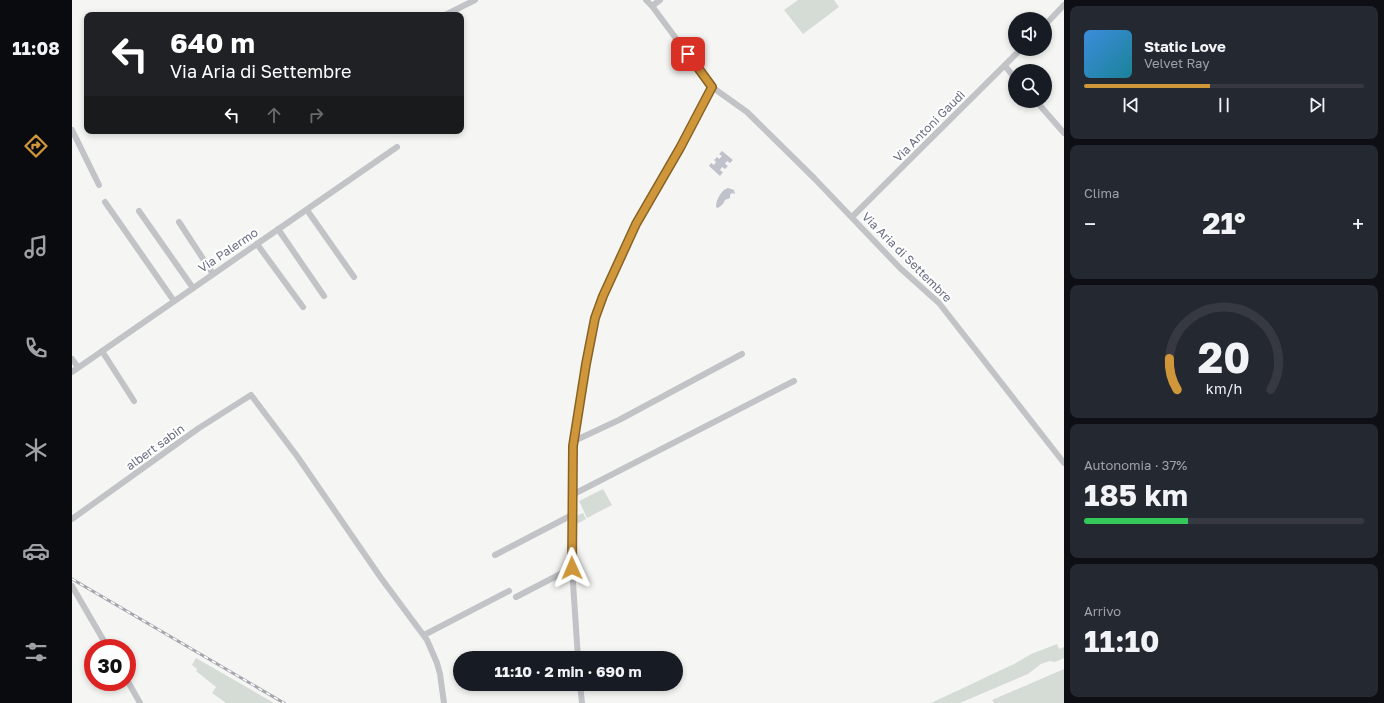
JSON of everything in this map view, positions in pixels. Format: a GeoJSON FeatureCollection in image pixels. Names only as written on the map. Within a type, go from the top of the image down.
{"type":"FeatureCollection","features":[{"type":"Feature","properties":{"kind":"street"},"geometry":{"type":"LineString","coordinates":[[451,12],[475,0]]}},
{"type":"Feature","properties":{"kind":"street","name":"Via Aria di Settembre"},"geometry":{"type":"LineString","coordinates":[[646,0],[712,87],[747,112],[814,178],[900,268],[939,303],[1064,463]]}},
{"type":"Feature","properties":{"kind":"street"},"geometry":{"type":"LineString","coordinates":[[652,6],[660,0]]}},
{"type":"Feature","properties":{"kind":"street"},"geometry":{"type":"LineString","coordinates":[[1052,18],[1064,6]]}},
{"type":"Feature","properties":{"kind":"street","name":"Via Antoni Gaudì"},"geometry":{"type":"LineString","coordinates":[[852,218],[1014,56]]}},
{"type":"Feature","properties":{"kind":"street"},"geometry":{"type":"LineString","coordinates":[[1004,66],[1008,70]]}},
{"type":"Feature","properties":{"kind":"street"},"geometry":{"type":"LineString","coordinates":[[578,651],[572,568],[574,441],[587,356],[595,318],[603,296],[636,224],[680,148],[712,87]]}},
{"type":"Feature","properties":{"kind":"street"},"geometry":{"type":"LineString","coordinates":[[1042,108],[1064,133]]}},
{"type":"Feature","properties":{"kind":"street"},"geometry":{"type":"LineString","coordinates":[[72,130],[99,185]]}},
{"type":"Feature","properties":{"kind":"street","name":"Via Palermo"},"geometry":{"type":"LineString","coordinates":[[72,372],[396,147]]}},
{"type":"Feature","properties":{"kind":"street"},"geometry":{"type":"LineString","coordinates":[[105,202],[174,301]]}},
{"type":"Feature","properties":{"kind":"street"},"geometry":{"type":"LineString","coordinates":[[307,210],[354,277]]}},
{"type":"Feature","properties":{"kind":"street"},"geometry":{"type":"LineString","coordinates":[[139,211],[192,288]]}},
{"type":"Feature","properties":{"kind":"street"},"geometry":{"type":"LineString","coordinates":[[179,222],[213,274]]}},
{"type":"Feature","properties":{"kind":"street"},"geometry":{"type":"LineString","coordinates":[[278,229],[324,296]]}},
{"type":"Feature","properties":{"kind":"street"},"geometry":{"type":"LineString","coordinates":[[257,244],[303,307]]}},
{"type":"Feature","properties":{"kind":"street"},"geometry":{"type":"LineString","coordinates":[[102,351],[134,401]]}},
{"type":"Feature","properties":{"kind":"street"},"geometry":{"type":"LineString","coordinates":[[574,441],[619,420],[742,354]]}},
{"type":"Feature","properties":{"kind":"street"},"geometry":{"type":"LineString","coordinates":[[72,359],[78,368]]}},
{"type":"Feature","properties":{"kind":"street"},"geometry":{"type":"LineString","coordinates":[[572,495],[794,381]]}},
{"type":"Feature","properties":{"kind":"street","name":"albert sabin"},"geometry":{"type":"LineString","coordinates":[[72,519],[199,428],[251,395],[302,462],[381,578],[424,635]]}},
{"type":"Feature","properties":{"kind":"street"},"geometry":{"type":"LineString","coordinates":[[495,554],[572,515]]}},
{"type":"Feature","properties":{"kind":"street"},"geometry":{"type":"LineString","coordinates":[[516,597],[572,568]]}},
{"type":"Feature","properties":{"kind":"street"},"geometry":{"type":"LineString","coordinates":[[72,586],[103,639]]}},
{"type":"Feature","properties":{"kind":"street"},"geometry":{"type":"LineString","coordinates":[[444,703],[437,663],[424,635],[508,591]]}},
{"type":"Feature","properties":{"kind":"street"},"geometry":{"type":"LineString","coordinates":[[133,691],[140,703]]}},
{"type":"Feature","properties":{"kind":"street"},"geometry":{"type":"LineString","coordinates":[[581,691],[582,703]]}},
{"type":"Feature","properties":{"kind":"shaded area"},"geometry":{"type":"Polygon","coordinates":[[[798,0],[834,0],[839,7],[803,34],[784,10],[798,0]]]}},
{"type":"Feature","properties":{"kind":"shaded area"},"geometry":{"type":"Polygon","coordinates":[[[722,151],[733,160],[730,163],[727,161],[725,164],[728,166],[725,169],[722,167],[720,170],[723,172],[720,176],[709,166],[711,163],[714,165],[716,162],[714,160],[717,157],[719,159],[722,156],[719,154],[722,151]]]}},
{"type":"Feature","properties":{"kind":"shaded area"},"geometry":{"type":"Polygon","coordinates":[[[728,188],[734,190],[735,194],[732,193],[730,198],[725,200],[718,208],[716,207],[719,196],[725,189],[728,188]]]}},
{"type":"Feature","properties":{"kind":"shaded area"},"geometry":{"type":"Polygon","coordinates":[[[603,489],[612,505],[587,518],[579,501],[603,489]]]}},
{"type":"Feature","properties":{"kind":"shaded area"},"geometry":{"type":"Polygon","coordinates":[[[583,513],[586,519],[575,525],[576,516],[583,513]]]}},
{"type":"Feature","properties":{"kind":"shaded area"},"geometry":{"type":"Polygon","coordinates":[[[1057,644],[1059,649],[1064,647],[1064,658],[1055,662],[1050,661],[1041,664],[1028,674],[960,703],[931,703],[1014,664],[1031,654],[1057,644]]]}},
{"type":"Feature","properties":{"kind":"shaded area"},"geometry":{"type":"Polygon","coordinates":[[[196,658],[274,703],[226,703],[212,693],[216,687],[196,671],[197,669],[192,665],[196,658]]]}},
{"type":"Feature","properties":{"kind":"shaded area"},"geometry":{"type":"Polygon","coordinates":[[[1064,669],[1064,703],[994,703],[992,700],[1064,669]]]}},
{"type":"Feature","properties":{"kind":"railway"},"geometry":{"type":"LineString","coordinates":[[72,579],[284,703]]}},
{"type":"Feature","properties":{"kind":"route"},"geometry":{"type":"LineString","coordinates":[[572,568],[573,446],[595,318],[603,296],[636,224],[680,148],[712,87],[688,54]]}}]}
